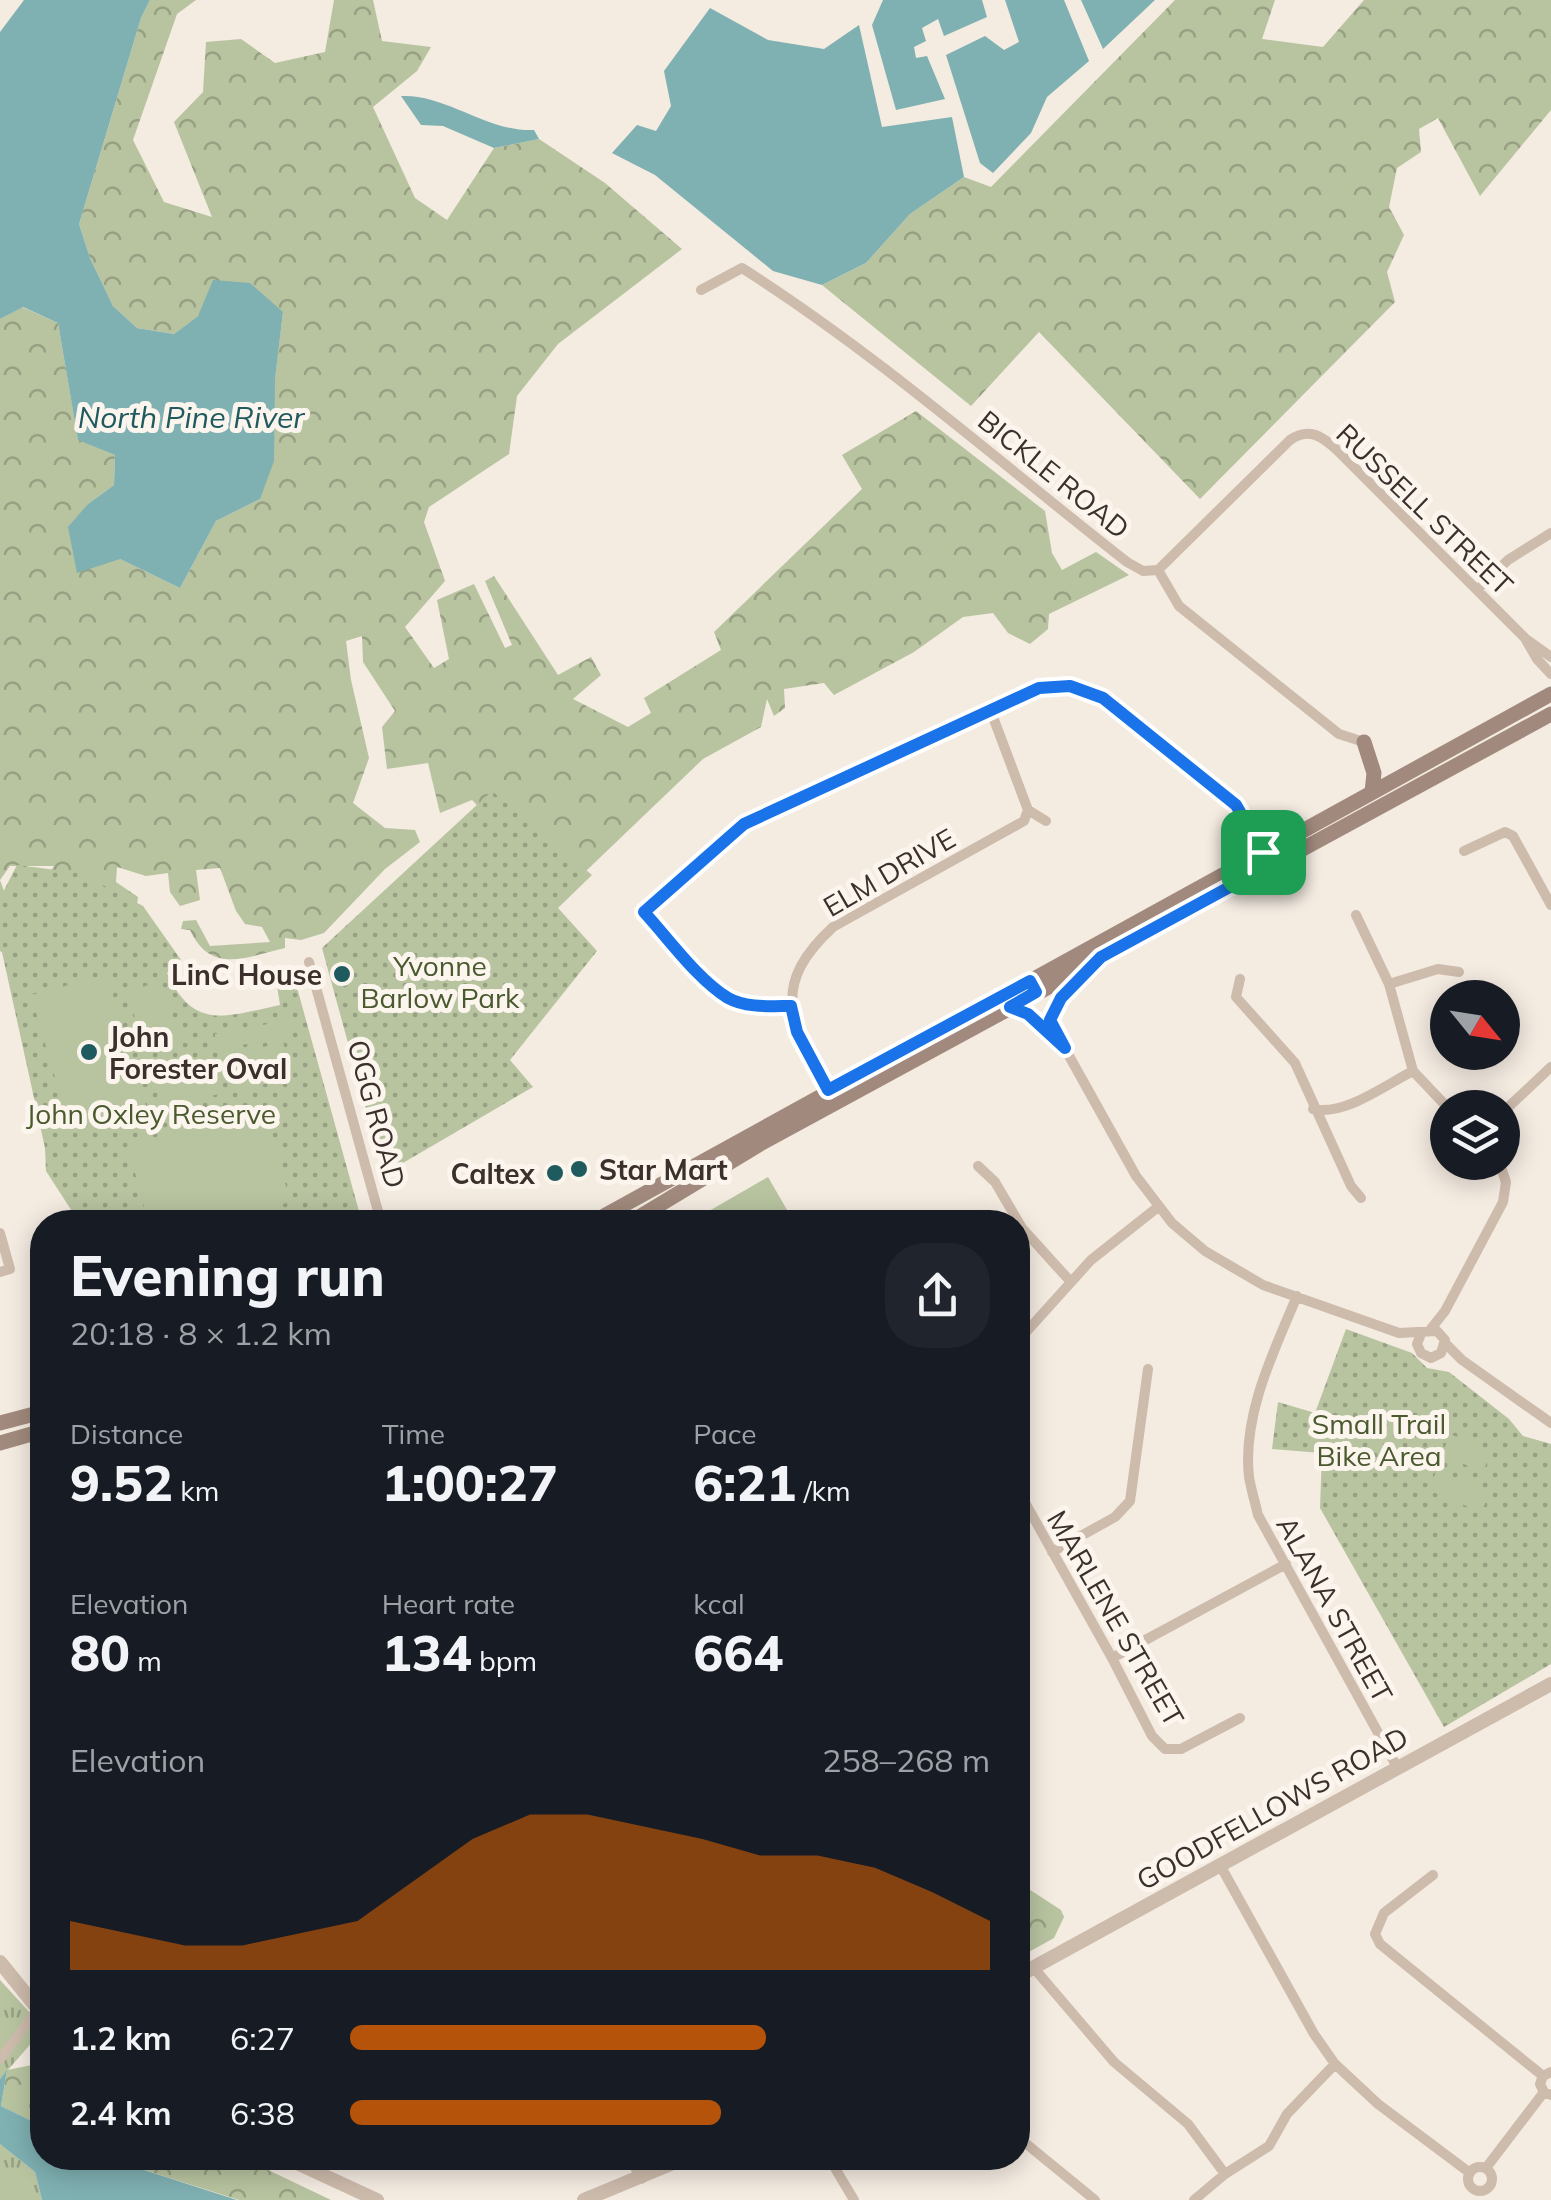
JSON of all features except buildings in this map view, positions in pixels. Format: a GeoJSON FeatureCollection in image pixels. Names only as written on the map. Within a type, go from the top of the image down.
{"type":"FeatureCollection","features":[{"type":"Feature","properties":{"kind":"main road"},"geometry":{"type":"LineString","coordinates":[[651,1210],[760,1144],[1010,1007],[1033,986],[1101,957],[1372,792],[1551,694]]}},
{"type":"Feature","properties":{"kind":"main road"},"geometry":{"type":"LineString","coordinates":[[614,1210],[828,1090],[1033,986],[1266,858],[1551,714]]}},
{"type":"Feature","properties":{"kind":"main road"},"geometry":{"type":"LineString","coordinates":[[1364,742],[1374,773],[1372,792]]}},
{"type":"Feature","properties":{"kind":"main road"},"geometry":{"type":"LineString","coordinates":[[1050,1020],[1061,998],[1101,957]]}},
{"type":"Feature","properties":{"kind":"main road"},"geometry":{"type":"LineString","coordinates":[[1010,1007],[1028,1014],[1065,1048]]}},
{"type":"Feature","properties":{"kind":"main road"},"geometry":{"type":"LineString","coordinates":[[0,1424],[30,1415]]}},
{"type":"Feature","properties":{"kind":"main road"},"geometry":{"type":"LineString","coordinates":[[0,1443],[30,1434]]}},
{"type":"Feature","properties":{"kind":"street","name":"BICKLE ROAD"},"geometry":{"type":"LineString","coordinates":[[701,290],[742,268],[922,396],[1128,562],[1143,571],[1158,570]]}},
{"type":"Feature","properties":{"kind":"street","name":"RUSSELL STREET"},"geometry":{"type":"LineString","coordinates":[[1158,570],[1281,448],[1294,438],[1311,433],[1338,450],[1526,640],[1551,657]]}},
{"type":"Feature","properties":{"kind":"street"},"geometry":{"type":"LineString","coordinates":[[1476,590],[1508,560],[1551,533]]}},
{"type":"Feature","properties":{"kind":"street"},"geometry":{"type":"LineString","coordinates":[[1158,570],[1179,606],[1339,734],[1364,742]]}},
{"type":"Feature","properties":{"kind":"street","name":"RUSSELL STREET"},"geometry":{"type":"LineString","coordinates":[[1526,640],[1551,674]]}},
{"type":"Feature","properties":{"kind":"street"},"geometry":{"type":"LineString","coordinates":[[828,1090],[797,1032],[791,1006],[730,1000],[644,912],[744,824],[1039,688],[1070,686],[1103,698],[1236,805],[1266,858]]}},
{"type":"Feature","properties":{"kind":"street"},"geometry":{"type":"LineString","coordinates":[[990,709],[1028,810],[1046,822]]}},
{"type":"Feature","properties":{"kind":"street","name":"ELM DRIVE"},"geometry":{"type":"LineString","coordinates":[[791,1006],[807,950],[833,927],[1024,821],[1028,810]]}},
{"type":"Feature","properties":{"kind":"street"},"geometry":{"type":"LineString","coordinates":[[1464,851],[1505,832],[1513,836],[1551,904]]}},
{"type":"Feature","properties":{"kind":"street"},"geometry":{"type":"LineString","coordinates":[[1356,915],[1389,984],[1412,1071],[1430,1090]]}},
{"type":"Feature","properties":{"kind":"street","name":"OGG ROAD"},"geometry":{"type":"LineString","coordinates":[[309,962],[378,1210]]}},
{"type":"Feature","properties":{"kind":"street"},"geometry":{"type":"LineString","coordinates":[[1389,984],[1438,969],[1459,972]]}},
{"type":"Feature","properties":{"kind":"street"},"geometry":{"type":"LineString","coordinates":[[1240,979],[1236,997],[1295,1063],[1350,1186],[1361,1198]]}},
{"type":"Feature","properties":{"kind":"street"},"geometry":{"type":"LineString","coordinates":[[1033,986],[1128,1163],[1158,1207],[1193,1242],[1220,1262],[1264,1285],[1400,1334],[1428,1358],[1439,1355],[1462,1360]]}},
{"type":"Feature","properties":{"kind":"street"},"geometry":{"type":"LineString","coordinates":[[1520,1096],[1551,1068]]}},
{"type":"Feature","properties":{"kind":"street"},"geometry":{"type":"LineString","coordinates":[[1313,1109],[1340,1108],[1412,1071]]}},
{"type":"Feature","properties":{"kind":"street"},"geometry":{"type":"LineString","coordinates":[[978,1166],[995,1182],[1011,1210]]}},
{"type":"Feature","properties":{"kind":"street"},"geometry":{"type":"LineString","coordinates":[[1418,1348],[1425,1332],[1445,1312],[1503,1202],[1505,1180]]}},
{"type":"Feature","properties":{"kind":"street"},"geometry":{"type":"LineString","coordinates":[[1030,1327],[1070,1281],[1158,1207]]}},
{"type":"Feature","properties":{"kind":"street"},"geometry":{"type":"LineString","coordinates":[[0,1232],[10,1270],[0,1272]]}},
{"type":"Feature","properties":{"kind":"street"},"geometry":{"type":"LineString","coordinates":[[1030,1237],[1070,1281]]}},
{"type":"Feature","properties":{"kind":"street","name":"ALANA STREET"},"geometry":{"type":"LineString","coordinates":[[1297,1296],[1269,1363],[1251,1430],[1249,1475],[1258,1515],[1397,1767]]}},
{"type":"Feature","properties":{"kind":"street"},"geometry":{"type":"LineString","coordinates":[[1439,1355],[1445,1312]]}},
{"type":"Feature","properties":{"kind":"street"},"geometry":{"type":"LineString","coordinates":[[1400,1334],[1425,1332],[1444,1339],[1462,1360],[1551,1422]]}},
{"type":"Feature","properties":{"kind":"street"},"geometry":{"type":"LineString","coordinates":[[1052,1552],[1115,1517],[1130,1502],[1148,1368]]}},
{"type":"Feature","properties":{"kind":"street","name":"MARLENE STREET"},"geometry":{"type":"LineString","coordinates":[[1030,1512],[1152,1736],[1165,1749],[1181,1749],[1240,1718]]}},
{"type":"Feature","properties":{"kind":"street"},"geometry":{"type":"LineString","coordinates":[[1112,1658],[1286,1564]]}},
{"type":"Feature","properties":{"kind":"street","name":"GOODFELLOWS ROAD"},"geometry":{"type":"LineString","coordinates":[[1030,1970],[1551,1684]]}},
{"type":"Feature","properties":{"kind":"street"},"geometry":{"type":"LineString","coordinates":[[1220,1865],[1314,2034],[1335,2064],[1378,2104],[1470,2172],[1471,2187],[1478,2191],[1489,2188]]}},
{"type":"Feature","properties":{"kind":"street"},"geometry":{"type":"LineString","coordinates":[[1433,1875],[1384,1912],[1376,1934],[1380,1944],[1547,2074],[1540,2084],[1548,2094],[1486,2168]]}},
{"type":"Feature","properties":{"kind":"street"},"geometry":{"type":"LineString","coordinates":[[0,1962],[30,1999]]}},
{"type":"Feature","properties":{"kind":"street"},"geometry":{"type":"LineString","coordinates":[[1033,1968],[1114,2062],[1188,2124],[1225,2174]]}},
{"type":"Feature","properties":{"kind":"street"},"geometry":{"type":"LineString","coordinates":[[0,2059],[30,2023]]}},
{"type":"Feature","properties":{"kind":"street"},"geometry":{"type":"LineString","coordinates":[[1194,2200],[1269,2146],[1286,2114],[1335,2064]]}},
{"type":"Feature","properties":{"kind":"street"},"geometry":{"type":"LineString","coordinates":[[1030,2148],[1095,2200]]}},
{"type":"Feature","properties":{"kind":"street"},"geometry":{"type":"LineString","coordinates":[[1470,2172],[1486,2168]]}},
{"type":"Feature","properties":{"kind":"street"},"geometry":{"type":"LineString","coordinates":[[1486,2168],[1492,2178],[1489,2188]]}},
{"type":"Feature","properties":{"kind":"street"},"geometry":{"type":"LineString","coordinates":[[312,2170],[377,2200]]}},
{"type":"Feature","properties":{"kind":"street"},"geometry":{"type":"LineString","coordinates":[[638,2170],[641,2177]]}},
{"type":"Feature","properties":{"kind":"street"},"geometry":{"type":"LineString","coordinates":[[584,2200],[657,2170]]}},
{"type":"Feature","properties":{"kind":"street"},"geometry":{"type":"LineString","coordinates":[[836,2170],[854,2200]]}},
{"type":"Feature","properties":{"kind":"street"},"geometry":{"type":"LineString","coordinates":[[1489,2188],[1500,2200]]}},
{"type":"Feature","properties":{"kind":"green space"},"geometry":{"type":"Polygon","coordinates":[[[150,0],[196,0],[177,14],[133,140],[164,202],[212,217],[174,122],[203,92],[206,42],[241,39],[275,63],[325,52],[334,0],[373,0],[382,41],[431,47],[417,71],[373,107],[415,198],[447,220],[494,148],[539,139],[605,183],[682,249],[558,344],[517,396],[509,454],[429,507],[424,522],[445,581],[405,627],[434,668],[449,659],[437,600],[474,584],[505,648],[512,645],[485,581],[494,576],[558,675],[591,657],[601,675],[573,699],[628,727],[651,713],[644,698],[721,650],[714,632],[862,489],[842,455],[916,411],[1045,511],[1052,553],[1062,570],[1096,552],[1129,575],[1049,614],[1048,629],[1030,644],[1008,633],[993,613],[963,617],[914,652],[834,695],[824,683],[784,689],[785,708],[774,716],[767,699],[761,727],[703,759],[587,870],[517,877],[494,823],[472,800],[440,813],[428,763],[387,769],[382,727],[395,711],[363,662],[362,636],[346,641],[369,758],[353,803],[385,828],[415,830],[420,842],[385,869],[324,933],[301,940],[285,938],[285,948],[243,958],[219,958],[208,953],[190,930],[181,929],[183,921],[196,920],[210,946],[270,942],[262,927],[245,924],[236,911],[220,868],[196,870],[200,900],[180,906],[170,892],[168,873],[146,876],[117,867],[116,882],[138,897],[135,920],[34,895],[54,866],[10,866],[0,880],[0,319],[22,307],[58,323],[78,439],[115,455],[114,485],[88,504],[120,559],[180,588],[216,521],[260,499],[283,312],[198,316],[174,334],[137,328],[113,306],[79,224],[141,18],[150,0]]]}},
{"type":"Feature","properties":{"kind":"green space"},"geometry":{"type":"Polygon","coordinates":[[[1175,0],[1275,0],[1262,39],[1323,47],[1364,0],[1551,0],[1551,110],[1480,196],[1438,118],[1419,129],[1421,152],[1397,168],[1389,207],[1404,235],[1387,272],[1395,302],[1200,499],[1039,332],[971,406],[822,285],[866,263],[910,214],[964,177],[991,187],[1175,0]]]}},
{"type":"Feature","properties":{"kind":"green space","name":"Yvonne Barlow Park"},"geometry":{"type":"Polygon","coordinates":[[[492,791],[592,875],[558,908],[597,951],[510,1060],[533,1087],[384,1174],[322,948],[492,791]]]}},
{"type":"Feature","properties":{"kind":"green space","name":"John Oxley Reserve"},"geometry":{"type":"Polygon","coordinates":[[[17,865],[80,873],[143,906],[181,960],[167,973],[177,992],[201,1012],[228,1015],[280,1005],[277,986],[296,984],[359,1210],[71,1210],[46,1171],[45,1148],[0,943],[0,898],[17,865]]]}},
{"type":"Feature","properties":{"kind":"green space"},"geometry":{"type":"Polygon","coordinates":[[[0,880],[8,902],[12,958],[0,951],[0,880]]]}},
{"type":"Feature","properties":{"kind":"green space","name":"John Forester Oval"},"geometry":{"type":"Polygon","coordinates":[[[107,975],[147,1109],[70,1129],[31,995],[107,975]]]}},
{"type":"Feature","properties":{"kind":"green space"},"geometry":{"type":"Polygon","coordinates":[[[161,981],[180,1042],[146,1053],[127,992],[161,981]]]}},
{"type":"Feature","properties":{"kind":"green space"},"geometry":{"type":"Polygon","coordinates":[[[286,1019],[291,1037],[215,1048],[215,1034],[230,1034],[286,1019]]]}},
{"type":"Feature","properties":{"kind":"green space"},"geometry":{"type":"Polygon","coordinates":[[[283,1042],[292,1077],[230,1093],[222,1058],[283,1042]]]}},
{"type":"Feature","properties":{"kind":"green space"},"geometry":{"type":"Polygon","coordinates":[[[215,1058],[223,1093],[161,1108],[152,1074],[215,1058]]]}},
{"type":"Feature","properties":{"kind":"green space"},"geometry":{"type":"Polygon","coordinates":[[[265,1108],[290,1202],[261,1210],[145,1210],[128,1146],[265,1108]]]}},
{"type":"Feature","properties":{"kind":"green space"},"geometry":{"type":"Polygon","coordinates":[[[768,1177],[787,1210],[711,1210],[768,1177]]]}},
{"type":"Feature","properties":{"kind":"green space","name":"Small Trail Bike Area"},"geometry":{"type":"Polygon","coordinates":[[[1346,1329],[1412,1353],[1427,1368],[1449,1372],[1509,1419],[1523,1436],[1551,1444],[1551,1664],[1444,1727],[1320,1508],[1322,1453],[1272,1449],[1278,1402],[1315,1413],[1346,1329]]]}},
{"type":"Feature","properties":{"kind":"green space"},"geometry":{"type":"Polygon","coordinates":[[[1450,1434],[1491,1451],[1483,1472],[1442,1455],[1450,1434]]]}},
{"type":"Feature","properties":{"kind":"green space"},"geometry":{"type":"Polygon","coordinates":[[[1437,1470],[1490,1493],[1481,1512],[1428,1490],[1437,1470]]]}},
{"type":"Feature","properties":{"kind":"green space"},"geometry":{"type":"Polygon","coordinates":[[[1030,1890],[1061,1910],[1064,1917],[1054,1938],[1030,1951],[1030,1890]]]}},
{"type":"Feature","properties":{"kind":"green space"},"geometry":{"type":"Polygon","coordinates":[[[0,1980],[30,2013],[30,2045],[0,2079],[0,1980]]]}},
{"type":"Feature","properties":{"kind":"green space"},"geometry":{"type":"Polygon","coordinates":[[[30,2065],[30,2120],[1,2106],[7,2070],[30,2065]]]}},
{"type":"Feature","properties":{"kind":"green space"},"geometry":{"type":"Polygon","coordinates":[[[0,2144],[35,2172],[42,2200],[0,2200],[0,2144]]]}},
{"type":"Feature","properties":{"kind":"green space"},"geometry":{"type":"Polygon","coordinates":[[[145,2170],[268,2170],[331,2200],[239,2200],[145,2170]]]}},
{"type":"Feature","properties":{"kind":"water","name":"North Pine River"},"geometry":{"type":"Polygon","coordinates":[[[24,0],[150,0],[141,18],[79,224],[113,306],[137,328],[174,334],[198,316],[213,280],[250,283],[283,312],[275,379],[274,461],[260,499],[216,521],[180,588],[120,559],[77,573],[68,527],[88,504],[114,485],[115,455],[78,440],[58,323],[23,307],[0,319],[0,32],[24,0]]]}},
{"type":"Feature","properties":{"kind":"water"},"geometry":{"type":"Polygon","coordinates":[[[883,0],[982,0],[987,17],[944,36],[938,19],[922,28],[926,41],[914,47],[916,58],[927,56],[945,99],[896,110],[872,25],[883,0]]]}},
{"type":"Feature","properties":{"kind":"water"},"geometry":{"type":"Polygon","coordinates":[[[1005,0],[1064,0],[1089,61],[1047,97],[1031,133],[993,173],[980,163],[946,55],[985,36],[1004,50],[1019,42],[1005,0]]]}},
{"type":"Feature","properties":{"kind":"water"},"geometry":{"type":"Polygon","coordinates":[[[1081,0],[1155,0],[1103,49],[1081,0]]]}},
{"type":"Feature","properties":{"kind":"water"},"geometry":{"type":"Polygon","coordinates":[[[710,8],[768,40],[824,49],[859,25],[882,127],[952,117],[964,177],[910,214],[866,263],[822,285],[773,271],[655,175],[612,153],[637,125],[656,131],[671,106],[664,71],[710,8]]]}},
{"type":"Feature","properties":{"kind":"water"},"geometry":{"type":"Polygon","coordinates":[[[401,96],[434,101],[499,125],[534,130],[539,139],[494,148],[443,126],[421,125],[401,96]]]}},
{"type":"Feature","properties":{"kind":"water"},"geometry":{"type":"Polygon","coordinates":[[[7,2070],[1,2106],[30,2120],[30,2168],[0,2144],[0,2079],[7,2070]]]}},
{"type":"Feature","properties":{"kind":"water"},"geometry":{"type":"Polygon","coordinates":[[[32,2170],[144,2170],[237,2200],[42,2200],[32,2170]]]}},
{"type":"Feature","properties":{"kind":"place","name":"LinC House"},"geometry":{"type":"Point","coordinates":[342,974]}},
{"type":"Feature","properties":{"kind":"place","name":"John Forester Oval"},"geometry":{"type":"Point","coordinates":[89,1052]}},
{"type":"Feature","properties":{"kind":"place","name":"Star Mart"},"geometry":{"type":"Point","coordinates":[579,1169]}},
{"type":"Feature","properties":{"kind":"place","name":"Caltex"},"geometry":{"type":"Point","coordinates":[555,1173]}},
{"type":"Feature","properties":{"kind":"route"},"geometry":{"type":"LineString","coordinates":[[1070,686],[1103,698],[1236,805],[1263,852],[1270,865],[1101,957],[1061,998],[1050,1020],[1065,1048],[1028,1014],[1010,1007],[1036,992],[1030,981],[828,1090],[797,1032],[791,1006],[730,1000],[644,912],[744,824],[1039,688],[1070,686]]}}]}
